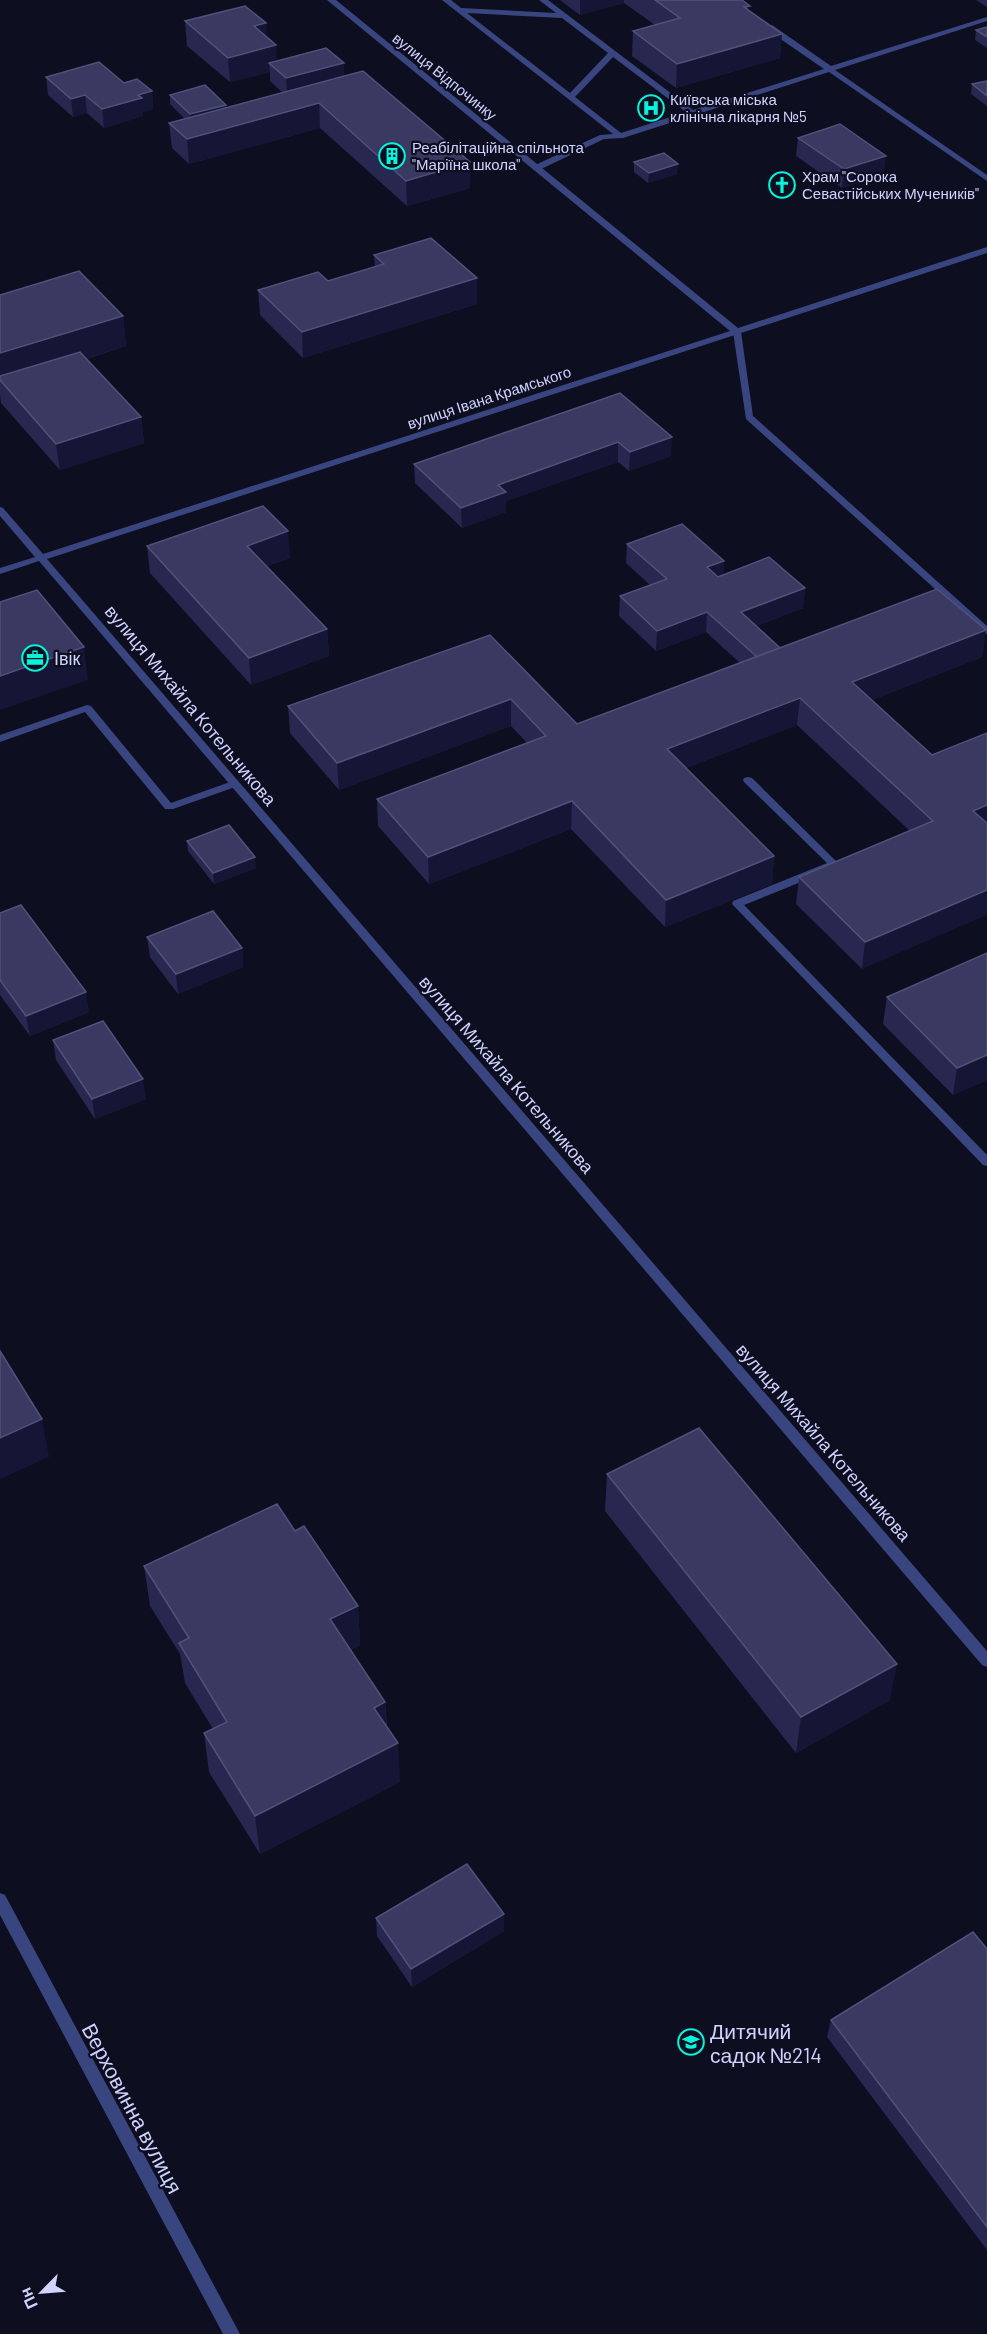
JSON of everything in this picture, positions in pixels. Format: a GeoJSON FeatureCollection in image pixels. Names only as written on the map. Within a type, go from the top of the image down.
{"type":"FeatureCollection","features":[{"type":"Feature","properties":{"kind":"street","name":"вулиця Відпочинку"},"geometry":{"type":"LineString","coordinates":[[331,0],[536,168],[562,186],[737,332]]}},
{"type":"Feature","properties":{"kind":"street"},"geometry":{"type":"LineString","coordinates":[[446,0],[620,136]]}},
{"type":"Feature","properties":{"kind":"street"},"geometry":{"type":"LineString","coordinates":[[543,0],[692,113]]}},
{"type":"Feature","properties":{"kind":"street"},"geometry":{"type":"LineString","coordinates":[[459,10],[565,16]]}},
{"type":"Feature","properties":{"kind":"street"},"geometry":{"type":"LineString","coordinates":[[536,168],[603,137],[620,136],[987,19]]}},
{"type":"Feature","properties":{"kind":"street"},"geometry":{"type":"LineString","coordinates":[[761,21],[987,179]]}},
{"type":"Feature","properties":{"kind":"street"},"geometry":{"type":"LineString","coordinates":[[570,98],[612,53]]}},
{"type":"Feature","properties":{"kind":"street"},"geometry":{"type":"LineString","coordinates":[[974,170],[987,166]]}},
{"type":"Feature","properties":{"kind":"street","name":"вулиця Івана Крамського"},"geometry":{"type":"LineString","coordinates":[[0,571],[987,250]]}},
{"type":"Feature","properties":{"kind":"street"},"geometry":{"type":"LineString","coordinates":[[737,332],[749,417],[987,631]]}},
{"type":"Feature","properties":{"kind":"street","name":"вулиця Михайла Котельникова"},"geometry":{"type":"LineString","coordinates":[[0,510],[987,1661]]}},
{"type":"Feature","properties":{"kind":"street"},"geometry":{"type":"LineString","coordinates":[[0,739],[87,708],[169,807],[234,784]]}},
{"type":"Feature","properties":{"kind":"street"},"geometry":{"type":"LineString","coordinates":[[748,780],[834,864],[737,904],[987,1162]]}},
{"type":"Feature","properties":{"kind":"street","name":"Верховинна вулиця"},"geometry":{"type":"LineString","coordinates":[[0,1900],[231,2334]]}},
{"type":"Feature","properties":{"kind":"building"},"geometry":{"type":"Polygon","coordinates":[[[655,0],[742,0],[750,6],[744,7],[782,34],[677,64],[633,31],[680,18],[655,0]]]}},
{"type":"Feature","properties":{"kind":"building"},"geometry":{"type":"Polygon","coordinates":[[[245,6],[266,23],[254,26],[276,45],[228,58],[185,21],[245,6]]]}},
{"type":"Feature","properties":{"kind":"building"},"geometry":{"type":"Polygon","coordinates":[[[987,27],[987,37],[976,30],[987,27]]]}},
{"type":"Feature","properties":{"kind":"building"},"geometry":{"type":"Polygon","coordinates":[[[326,48],[344,63],[286,78],[269,63],[326,48]]]}},
{"type":"Feature","properties":{"kind":"building"},"geometry":{"type":"Polygon","coordinates":[[[99,62],[124,83],[137,79],[152,91],[138,95],[142,98],[102,109],[85,95],[71,99],[46,77],[99,62]]]}},
{"type":"Feature","properties":{"kind":"building"},"geometry":{"type":"Polygon","coordinates":[[[363,71],[470,162],[406,181],[319,103],[187,139],[169,123],[363,71]]]}},
{"type":"Feature","properties":{"kind":"building"},"geometry":{"type":"Polygon","coordinates":[[[987,81],[987,96],[972,84],[987,81]]]}},
{"type":"Feature","properties":{"kind":"building"},"geometry":{"type":"Polygon","coordinates":[[[205,85],[226,105],[190,114],[170,95],[205,85]]]}},
{"type":"Feature","properties":{"kind":"building"},"geometry":{"type":"Polygon","coordinates":[[[840,124],[886,156],[844,169],[798,138],[840,124]]]}},
{"type":"Feature","properties":{"kind":"building"},"geometry":{"type":"Polygon","coordinates":[[[664,153],[678,164],[649,173],[634,162],[664,153]]]}},
{"type":"Feature","properties":{"kind":"building"},"geometry":{"type":"Polygon","coordinates":[[[431,238],[477,278],[302,332],[258,290],[318,272],[328,281],[384,264],[374,255],[431,238]]]}},
{"type":"Feature","properties":{"kind":"building"},"geometry":{"type":"Polygon","coordinates":[[[79,271],[123,316],[0,353],[0,295],[79,271]]]}},
{"type":"Feature","properties":{"kind":"building"},"geometry":{"type":"Polygon","coordinates":[[[80,352],[141,417],[56,444],[0,380],[0,376],[80,352]]]}},
{"type":"Feature","properties":{"kind":"building"},"geometry":{"type":"Polygon","coordinates":[[[620,393],[672,437],[630,452],[618,442],[498,485],[506,492],[461,508],[414,464],[620,393]]]}},
{"type":"Feature","properties":{"kind":"building"},"geometry":{"type":"Polygon","coordinates":[[[263,506],[288,531],[247,546],[327,629],[249,658],[147,546],[263,506]]]}},
{"type":"Feature","properties":{"kind":"building"},"geometry":{"type":"Polygon","coordinates":[[[682,524],[724,561],[707,567],[718,577],[769,557],[805,588],[741,612],[780,648],[757,657],[707,612],[657,631],[620,596],[667,579],[627,544],[682,524]]]}},
{"type":"Feature","properties":{"kind":"building"},"geometry":{"type":"Polygon","coordinates":[[[937,589],[986,630],[852,682],[932,755],[987,733],[987,805],[973,811],[987,823],[987,890],[865,942],[799,877],[933,821],[800,698],[667,749],[774,856],[666,900],[572,801],[428,857],[377,799],[546,736],[511,699],[337,763],[288,706],[490,635],[577,724],[937,589]]]}},
{"type":"Feature","properties":{"kind":"building"},"geometry":{"type":"Polygon","coordinates":[[[37,590],[84,647],[0,676],[0,602],[37,590]]]}},
{"type":"Feature","properties":{"kind":"building"},"geometry":{"type":"Polygon","coordinates":[[[229,825],[255,857],[213,873],[187,841],[229,825]]]}},
{"type":"Feature","properties":{"kind":"building"},"geometry":{"type":"Polygon","coordinates":[[[21,905],[86,992],[26,1016],[0,980],[0,913],[21,905]]]}},
{"type":"Feature","properties":{"kind":"building"},"geometry":{"type":"Polygon","coordinates":[[[213,911],[242,948],[176,974],[147,937],[213,911]]]}},
{"type":"Feature","properties":{"kind":"building"},"geometry":{"type":"Polygon","coordinates":[[[987,953],[987,1055],[957,1068],[887,997],[987,953]]]}},
{"type":"Feature","properties":{"kind":"building"},"geometry":{"type":"Polygon","coordinates":[[[103,1021],[143,1079],[92,1099],[53,1040],[103,1021]]]}},
{"type":"Feature","properties":{"kind":"building"},"geometry":{"type":"Polygon","coordinates":[[[0,1351],[42,1419],[0,1438],[0,1351]]]}},
{"type":"Feature","properties":{"kind":"building"},"geometry":{"type":"Polygon","coordinates":[[[699,1428],[897,1664],[801,1717],[607,1474],[699,1428]]]}},
{"type":"Feature","properties":{"kind":"building"},"geometry":{"type":"Polygon","coordinates":[[[277,1504],[295,1531],[304,1526],[358,1606],[330,1619],[385,1702],[374,1708],[398,1743],[255,1816],[204,1733],[227,1722],[179,1643],[189,1638],[144,1566],[277,1504]]]}},
{"type":"Feature","properties":{"kind":"building"},"geometry":{"type":"Polygon","coordinates":[[[467,1864],[504,1914],[411,1969],[376,1918],[467,1864]]]}},
{"type":"Feature","properties":{"kind":"building"},"geometry":{"type":"Polygon","coordinates":[[[973,1932],[987,1949],[987,2227],[831,2020],[973,1932]]]}},
{"type":"Feature","properties":{"kind":"place","name":"Київська міська клінічна лікарня №5"},"geometry":{"type":"Point","coordinates":[651,108]}},
{"type":"Feature","properties":{"kind":"place","name":"Реабілітаційна спільнота \"Маріїна школа\""},"geometry":{"type":"Point","coordinates":[392,156]}},
{"type":"Feature","properties":{"kind":"place","name":"Храм \"Сорока Севастійських Мучеників\""},"geometry":{"type":"Point","coordinates":[782,185]}},
{"type":"Feature","properties":{"kind":"place","name":"Івік"},"geometry":{"type":"Point","coordinates":[35,658]}},
{"type":"Feature","properties":{"kind":"place","name":"Дитячий садок №214"},"geometry":{"type":"Point","coordinates":[691,2042]}}]}
